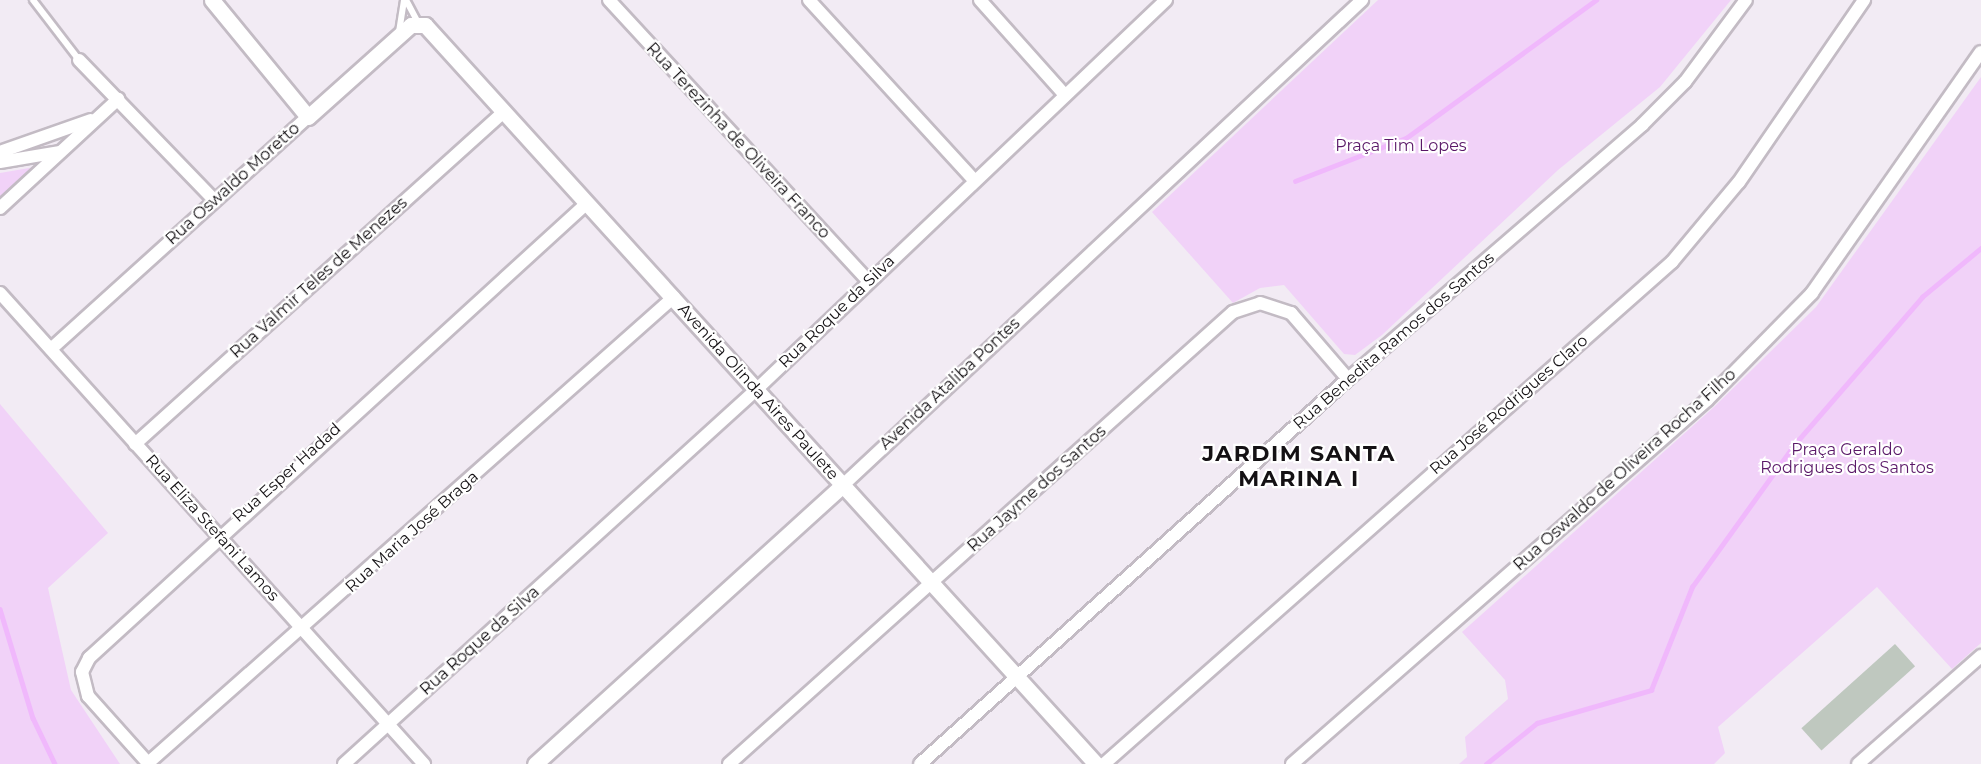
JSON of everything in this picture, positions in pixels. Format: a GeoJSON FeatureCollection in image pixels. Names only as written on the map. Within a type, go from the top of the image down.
{"type":"FeatureCollection","features":[{"type":"Feature","properties":{"kind":"street"},"geometry":{"type":"LineString","coordinates":[[212,0],[308,117]]}},
{"type":"Feature","properties":{"kind":"street","name":"Rua Terezinha de Oliveira Franco"},"geometry":{"type":"LineString","coordinates":[[609,0],[868,281]]}},
{"type":"Feature","properties":{"kind":"street"},"geometry":{"type":"LineString","coordinates":[[809,0],[974,180]]}},
{"type":"Feature","properties":{"kind":"street"},"geometry":{"type":"LineString","coordinates":[[980,0],[1065,94]]}},
{"type":"Feature","properties":{"kind":"street","name":"Avenida Ataliba Pontes"},"geometry":{"type":"LineString","coordinates":[[535,764],[842,486],[1362,0]]}},
{"type":"Feature","properties":{"kind":"street","name":"Rua Benedita Ramos dos Santos"},"geometry":{"type":"LineString","coordinates":[[920,764],[1348,379],[1642,125],[1685,82],[1746,0]]}},
{"type":"Feature","properties":{"kind":"street","name":"Rua José Rodrigues Claro"},"geometry":{"type":"LineString","coordinates":[[1104,764],[1494,415],[1624,307],[1672,262],[1739,182],[1864,0]]}},
{"type":"Feature","properties":{"kind":"street","name":"Rua Roque da Silva"},"geometry":{"type":"LineString","coordinates":[[344,764],[756,390],[1158,3]]}},
{"type":"Feature","properties":{"kind":"street","name":"Rua Oswaldo Moretto"},"geometry":{"type":"LineString","coordinates":[[51,350],[214,200],[399,36],[418,23]]}},
{"type":"Feature","properties":{"kind":"street","name":"Avenida Olinda Aires Paulete"},"geometry":{"type":"LineString","coordinates":[[418,23],[674,297],[842,486],[932,583],[1016,680],[1096,764]]}},
{"type":"Feature","properties":{"kind":"street","name":"Rua Oswaldo de Oliveira Rocha Filho"},"geometry":{"type":"LineString","coordinates":[[1292,764],[1707,400],[1812,293],[1981,52]]}},
{"type":"Feature","properties":{"kind":"street"},"geometry":{"type":"LineString","coordinates":[[79,60],[214,200]]}},
{"type":"Feature","properties":{"kind":"street"},"geometry":{"type":"LineString","coordinates":[[0,208],[118,99]]}},
{"type":"Feature","properties":{"kind":"street","name":"Rua Valmir Teles de Menezes"},"geometry":{"type":"LineString","coordinates":[[135,444],[503,113]]}},
{"type":"Feature","properties":{"kind":"street"},"geometry":{"type":"LineString","coordinates":[[0,152],[97,118]]}},
{"type":"Feature","properties":{"kind":"street"},"geometry":{"type":"LineString","coordinates":[[0,162],[60,152]]}},
{"type":"Feature","properties":{"kind":"street","name":"Rua Esper Hadad"},"geometry":{"type":"LineString","coordinates":[[147,764],[88,696],[82,672],[89,658],[216,537],[586,204]]}},
{"type":"Feature","properties":{"kind":"street","name":"Rua Eliza Stefani Lamos"},"geometry":{"type":"LineString","coordinates":[[0,292],[216,537],[304,629],[387,726],[424,764]]}},
{"type":"Feature","properties":{"kind":"street","name":"Rua Maria José Braga"},"geometry":{"type":"LineString","coordinates":[[147,764],[304,629],[674,297]]}},
{"type":"Feature","properties":{"kind":"street","name":"Rua Jayme dos Santos"},"geometry":{"type":"LineString","coordinates":[[729,764],[1233,312],[1260,303],[1291,313],[1348,379]]}},
{"type":"Feature","properties":{"kind":"street"},"geometry":{"type":"LineString","coordinates":[[1858,764],[1981,656]]}},
{"type":"Feature","properties":{"kind":"lane"},"geometry":{"type":"LineString","coordinates":[[33,0],[79,60]]}},
{"type":"Feature","properties":{"kind":"lane"},"geometry":{"type":"LineString","coordinates":[[405,0],[418,23]]}},
{"type":"Feature","properties":{"kind":"lane"},"geometry":{"type":"LineString","coordinates":[[399,36],[405,0]]}},
{"type":"Feature","properties":{"kind":"green space","name":"Praça Tim Lopes"},"geometry":{"type":"Polygon","coordinates":[[[1378,0],[1731,0],[1660,87],[1558,170],[1382,335],[1355,355],[1344,354],[1284,285],[1260,288],[1233,303],[1152,212],[1378,0]]]}},
{"type":"Feature","properties":{"kind":"green space","name":"Praça Geraldo Rodrigues dos Santos"},"geometry":{"type":"Polygon","coordinates":[[[1981,77],[1981,643],[1952,669],[1877,587],[1718,727],[1725,753],[1714,764],[1459,764],[1467,757],[1465,737],[1508,699],[1505,680],[1462,632],[1714,407],[1816,307],[1981,77]]]}},
{"type":"Feature","properties":{"kind":"green space"},"geometry":{"type":"Polygon","coordinates":[[[35,167],[34,170],[0,199],[0,173],[35,167]]]}},
{"type":"Feature","properties":{"kind":"green space"},"geometry":{"type":"Polygon","coordinates":[[[0,404],[108,533],[48,588],[71,690],[120,764],[0,764],[0,404]]]}},
{"type":"Feature","properties":{"kind":"building"},"geometry":{"type":"Polygon","coordinates":[[[1895,644],[1915,666],[1821,751],[1801,728],[1895,644]]]}},
{"type":"Feature","properties":{"kind":"waterway"},"geometry":{"type":"LineString","coordinates":[[1295,181],[1406,138],[1596,0]]}},
{"type":"Feature","properties":{"kind":"waterway"},"geometry":{"type":"LineString","coordinates":[[1486,764],[1537,723],[1651,690],[1692,587],[1794,445],[1922,297],[1981,248]]}},
{"type":"Feature","properties":{"kind":"waterway"},"geometry":{"type":"LineString","coordinates":[[0,609],[33,718],[55,764]]}},
{"type":"Feature","properties":{"kind":"district","name":"JARDIM SANTA MARINA I"},"geometry":{"type":"Point","coordinates":[1299,466]}}]}
